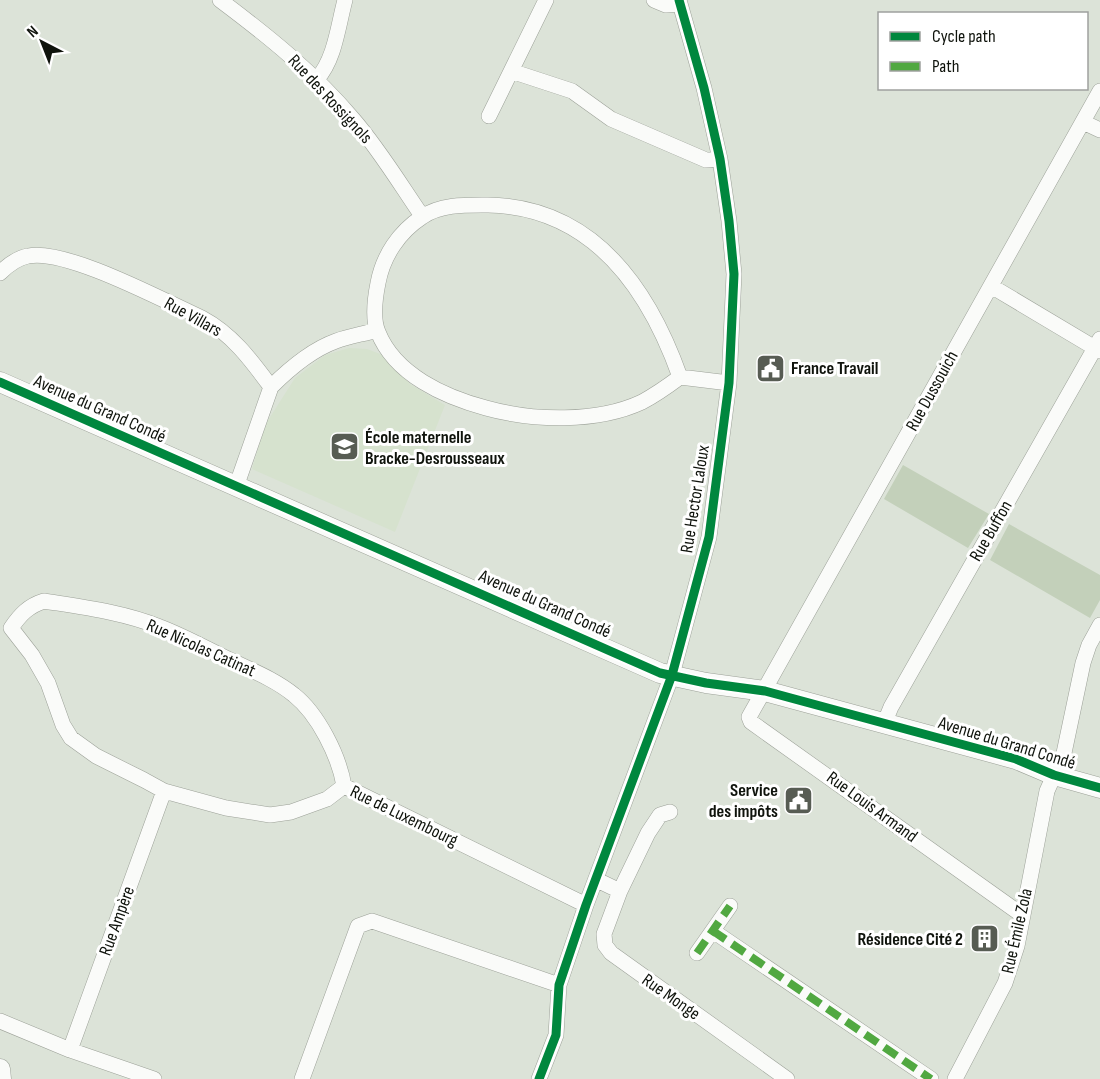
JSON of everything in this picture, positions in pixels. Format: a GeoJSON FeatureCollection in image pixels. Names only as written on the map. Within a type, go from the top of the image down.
{"type":"FeatureCollection","features":[{"type":"Feature","properties":{"kind":"street","name":"Rue des Rossignols"},"geometry":{"type":"LineString","coordinates":[[220,0],[259,29],[317,79],[355,120],[422,216]]}},
{"type":"Feature","properties":{"kind":"street"},"geometry":{"type":"LineString","coordinates":[[317,79],[325,70],[330,58],[345,0]]}},
{"type":"Feature","properties":{"kind":"street"},"geometry":{"type":"LineString","coordinates":[[489,116],[546,0]]}},
{"type":"Feature","properties":{"kind":"street"},"geometry":{"type":"LineString","coordinates":[[654,0],[666,5],[680,2]]}},
{"type":"Feature","properties":{"kind":"street","name":"Rue Hector Laloux"},"geometry":{"type":"LineString","coordinates":[[539,1079],[556,1035],[559,986],[586,904],[597,880],[672,675],[709,537],[729,383],[734,274],[720,159],[704,88],[680,2]]}},
{"type":"Feature","properties":{"kind":"street"},"geometry":{"type":"LineString","coordinates":[[511,71],[572,91],[611,119],[706,160],[720,159]]}},
{"type":"Feature","properties":{"kind":"street","name":"Rue Dussouich"},"geometry":{"type":"LineString","coordinates":[[765,691],[1100,91]]}},
{"type":"Feature","properties":{"kind":"street"},"geometry":{"type":"LineString","coordinates":[[1083,122],[1100,130]]}},
{"type":"Feature","properties":{"kind":"street"},"geometry":{"type":"LineString","coordinates":[[680,377],[664,336],[641,293],[611,257],[568,225],[539,212],[499,205],[453,206],[436,210],[422,216],[405,230],[383,261],[376,292],[375,311],[377,330],[385,346],[420,381],[462,401],[516,415],[566,418],[615,411],[640,402],[680,377],[729,383]]}},
{"type":"Feature","properties":{"kind":"street","name":"Rue Villars"},"geometry":{"type":"LineString","coordinates":[[0,273],[16,261],[26,256],[36,255],[72,261],[104,274],[213,324],[237,344],[271,387]]}},
{"type":"Feature","properties":{"kind":"street"},"geometry":{"type":"LineString","coordinates":[[991,286],[1098,346]]}},
{"type":"Feature","properties":{"kind":"street"},"geometry":{"type":"LineString","coordinates":[[236,487],[271,387],[287,371],[320,348],[337,340],[377,330]]}},
{"type":"Feature","properties":{"kind":"street","name":"Rue Buffon"},"geometry":{"type":"LineString","coordinates":[[884,724],[891,707],[1098,346]]}},
{"type":"Feature","properties":{"kind":"street","name":"Avenue du Grand Condé"},"geometry":{"type":"LineString","coordinates":[[0,382],[660,673],[706,683],[765,691],[1016,759],[1054,775],[1100,788]]}},
{"type":"Feature","properties":{"kind":"street","name":"Rue Nicolas Catinat"},"geometry":{"type":"LineString","coordinates":[[5,629],[20,614],[34,604],[44,601],[121,615],[159,626],[254,671],[294,695],[322,730],[339,766],[344,786]]}},
{"type":"Feature","properties":{"kind":"street","name":"Rue Émile Zola"},"geometry":{"type":"LineString","coordinates":[[957,1078],[1005,983],[1017,946],[1047,791],[1064,753],[1083,663],[1089,645],[1100,625]]}},
{"type":"Feature","properties":{"kind":"street","name":"Rue de Luxembourg"},"geometry":{"type":"LineString","coordinates":[[5,629],[32,655],[48,683],[63,725],[71,738],[96,756],[164,791],[226,808],[270,814],[291,812],[327,799],[344,786],[586,904]]}},
{"type":"Feature","properties":{"kind":"street","name":"Rue Louis Armand"},"geometry":{"type":"LineString","coordinates":[[765,691],[755,702],[748,717],[751,722],[1022,915]]}},
{"type":"Feature","properties":{"kind":"street","name":"Rue Ampère"},"geometry":{"type":"LineString","coordinates":[[70,1050],[164,791]]}},
{"type":"Feature","properties":{"kind":"street","name":"Rue Monge"},"geometry":{"type":"LineString","coordinates":[[670,812],[660,815],[648,832],[620,891],[604,934],[604,945],[610,953],[787,1079]]}},
{"type":"Feature","properties":{"kind":"street"},"geometry":{"type":"LineString","coordinates":[[597,880],[620,891]]}},
{"type":"Feature","properties":{"kind":"street"},"geometry":{"type":"LineString","coordinates":[[697,953],[730,906]]}},
{"type":"Feature","properties":{"kind":"street"},"geometry":{"type":"LineString","coordinates":[[302,1079],[358,926],[372,921],[559,986]]}},
{"type":"Feature","properties":{"kind":"street"},"geometry":{"type":"LineString","coordinates":[[712,931],[931,1079]]}},
{"type":"Feature","properties":{"kind":"street"},"geometry":{"type":"LineString","coordinates":[[0,1022],[70,1050],[154,1079]]}},
{"type":"Feature","properties":{"kind":"street"},"geometry":{"type":"LineString","coordinates":[[0,1069],[1,1079]]}},
{"type":"Feature","properties":{"kind":"shaded area","name":"École maternelle Bracke-Desrousseaux"},"geometry":{"type":"Polygon","coordinates":[[[349,348],[367,349],[383,355],[410,384],[445,405],[395,532],[252,469],[265,425],[295,378],[325,355],[349,348]]]}},
{"type":"Feature","properties":{"kind":"shaded area"},"geometry":{"type":"Polygon","coordinates":[[[903,465],[989,514],[968,548],[884,499],[903,465]]]}},
{"type":"Feature","properties":{"kind":"shaded area"},"geometry":{"type":"Polygon","coordinates":[[[1009,524],[1100,575],[1100,600],[1090,618],[990,560],[1009,524]]]}},
{"type":"Feature","properties":{"kind":"marked path"},"geometry":{"type":"LineString","coordinates":[[697,953],[730,906]]}},
{"type":"Feature","properties":{"kind":"marked path"},"geometry":{"type":"LineString","coordinates":[[713,931],[931,1079]]}},
{"type":"Feature","properties":{"kind":"cycle path"},"geometry":{"type":"LineString","coordinates":[[539,1079],[556,1035],[559,985],[586,905],[672,675],[709,537],[729,383],[734,274],[729,221],[720,159],[704,88],[679,0]]}},
{"type":"Feature","properties":{"kind":"cycle path"},"geometry":{"type":"LineString","coordinates":[[0,382],[660,673],[706,683],[765,691],[1016,759],[1054,775],[1100,788]]}},
{"type":"Feature","properties":{"kind":"place","name":"France Travail"},"geometry":{"type":"Point","coordinates":[770,368]}},
{"type":"Feature","properties":{"kind":"place","name":"École maternelle Bracke-Desrousseaux"},"geometry":{"type":"Point","coordinates":[344,447]}},
{"type":"Feature","properties":{"kind":"place","name":"Service des impôts"},"geometry":{"type":"Point","coordinates":[799,800]}},
{"type":"Feature","properties":{"kind":"place","name":"Résidence Cité 2"},"geometry":{"type":"Point","coordinates":[984,939]}}]}
